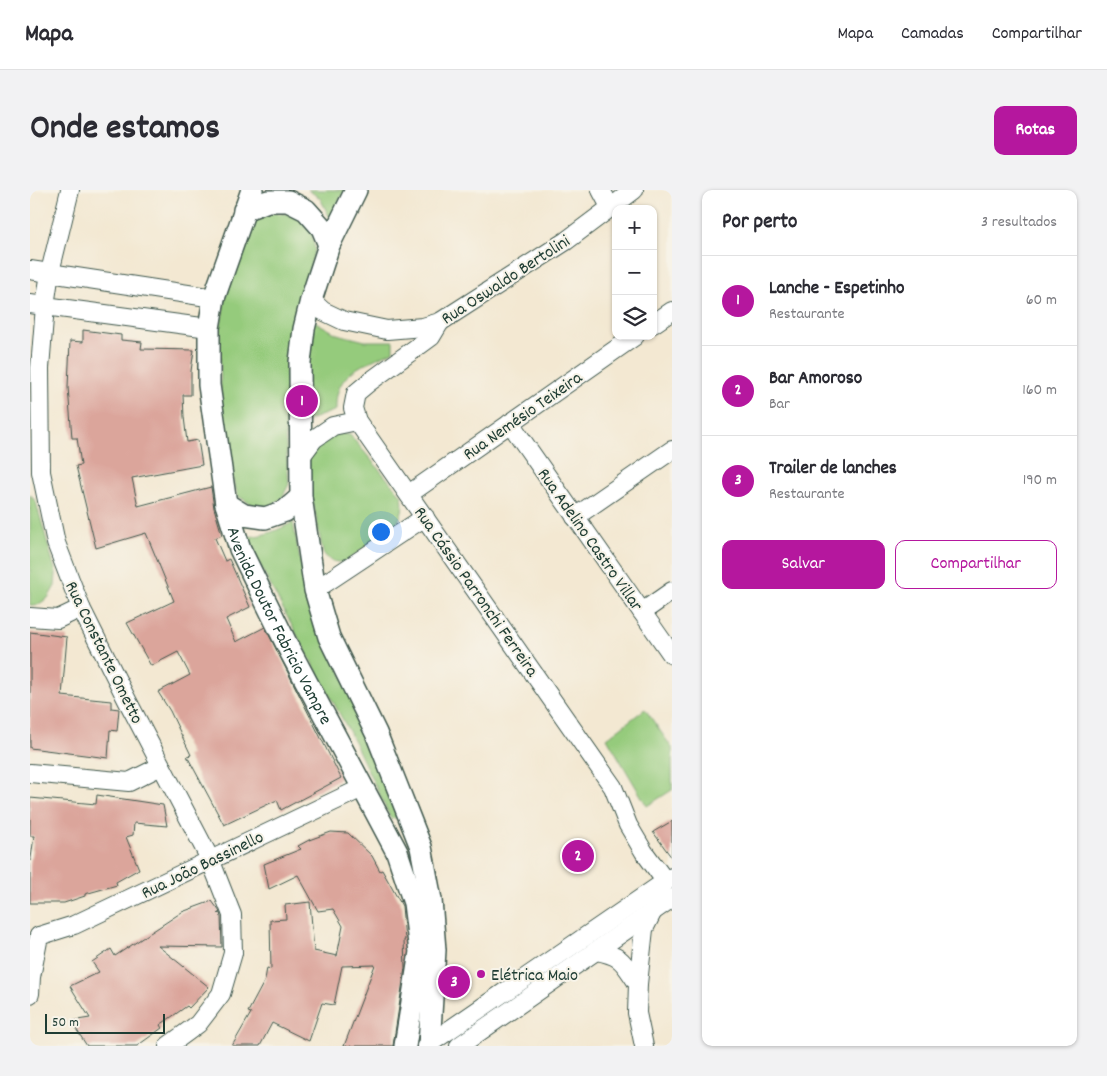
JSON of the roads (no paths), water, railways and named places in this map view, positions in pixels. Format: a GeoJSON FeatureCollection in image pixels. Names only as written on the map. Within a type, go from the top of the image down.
{"type":"FeatureCollection","features":[{"type":"Feature","properties":{"kind":"main road","name":"Avenida Doutor Fabricio Vampre"},"geometry":{"type":"LineString","coordinates":[[252,190],[214,298],[209,328],[209,385],[226,504],[240,549],[290,650],[397,852],[414,903],[420,952],[405,1046]]}},
{"type":"Feature","properties":{"kind":"main road"},"geometry":{"type":"LineString","coordinates":[[356,190],[329,245],[311,300],[304,329],[300,362],[301,497],[315,590],[330,637],[376,733],[421,847],[431,900],[435,950],[428,1045]]}},
{"type":"Feature","properties":{"kind":"main road"},"geometry":{"type":"LineString","coordinates":[[244,210],[268,201],[288,201],[306,210],[322,228],[329,245]]}},
{"type":"Feature","properties":{"kind":"main road"},"geometry":{"type":"LineString","coordinates":[[226,504],[244,515],[265,518],[285,511],[301,497]]}},
{"type":"Feature","properties":{"kind":"street","name":"Rua Constante Ometto"},"geometry":{"type":"LineString","coordinates":[[70,190],[50,272],[37,305],[40,368],[35,471],[56,543],[80,608],[210,859],[232,915],[233,953],[221,994],[198,1024],[168,1046]]}},
{"type":"Feature","properties":{"kind":"street"},"geometry":{"type":"LineString","coordinates":[[601,190],[610,207]]}},
{"type":"Feature","properties":{"kind":"street","name":"Rua Oswaldo Bertolini"},"geometry":{"type":"LineString","coordinates":[[311,300],[322,312],[344,320],[387,330],[423,327],[440,322],[566,241],[634,190]]}},
{"type":"Feature","properties":{"kind":"street"},"geometry":{"type":"LineString","coordinates":[[30,270],[214,298]]}},
{"type":"Feature","properties":{"kind":"street"},"geometry":{"type":"LineString","coordinates":[[37,305],[209,328]]}},
{"type":"Feature","properties":{"kind":"street"},"geometry":{"type":"LineString","coordinates":[[657,321],[672,311]]}},
{"type":"Feature","properties":{"kind":"street"},"geometry":{"type":"LineString","coordinates":[[300,458],[314,439],[334,426],[357,421],[353,408],[356,393],[431,337],[440,322]]}},
{"type":"Feature","properties":{"kind":"street","name":"Rua Nemésio Teixeira"},"geometry":{"type":"LineString","coordinates":[[409,494],[629,340]]}},
{"type":"Feature","properties":{"kind":"street","name":"Rua Cássio Parronchi Ferreira"},"geometry":{"type":"LineString","coordinates":[[357,421],[613,788],[628,824],[644,852],[670,886]]}},
{"type":"Feature","properties":{"kind":"street","name":"Rua Adelino Castro Villar"},"geometry":{"type":"LineString","coordinates":[[510,423],[672,655]]}},
{"type":"Feature","properties":{"kind":"street"},"geometry":{"type":"LineString","coordinates":[[575,517],[672,450]]}},
{"type":"Feature","properties":{"kind":"street"},"geometry":{"type":"LineString","coordinates":[[315,590],[425,517]]}},
{"type":"Feature","properties":{"kind":"street"},"geometry":{"type":"LineString","coordinates":[[642,612],[672,592]]}},
{"type":"Feature","properties":{"kind":"street"},"geometry":{"type":"LineString","coordinates":[[30,617],[58,620],[80,608]]}},
{"type":"Feature","properties":{"kind":"street"},"geometry":{"type":"LineString","coordinates":[[30,772],[129,782],[161,766]]}},
{"type":"Feature","properties":{"kind":"street","name":"Rua João Bassinello"},"geometry":{"type":"LineString","coordinates":[[35,934],[74,925],[362,788]]}},
{"type":"Feature","properties":{"kind":"street"},"geometry":{"type":"LineString","coordinates":[[643,1045],[637,1014],[644,929],[670,886]]}},
{"type":"Feature","properties":{"kind":"street"},"geometry":{"type":"LineString","coordinates":[[428,1045],[670,886]]}},
{"type":"Feature","properties":{"kind":"street"},"geometry":{"type":"LineString","coordinates":[[459,1046],[654,911]]}},
{"type":"Feature","properties":{"kind":"street"},"geometry":{"type":"LineString","coordinates":[[30,994],[35,934]]}},
{"type":"Feature","properties":{"kind":"street"},"geometry":{"type":"LineString","coordinates":[[596,951],[612,954],[623,961],[638,984]]}},
{"type":"Feature","properties":{"kind":"place","name":"Lanche - Espetinho"},"geometry":{"type":"Point","coordinates":[302,401]}},
{"type":"Feature","properties":{"kind":"place","name":"Bar Amoroso"},"geometry":{"type":"Point","coordinates":[578,856]}},
{"type":"Feature","properties":{"kind":"place","name":"Elétrica Maio"},"geometry":{"type":"Point","coordinates":[481,974]}},
{"type":"Feature","properties":{"kind":"place","name":"Trailer de lanches"},"geometry":{"type":"Point","coordinates":[454,982]}}]}
